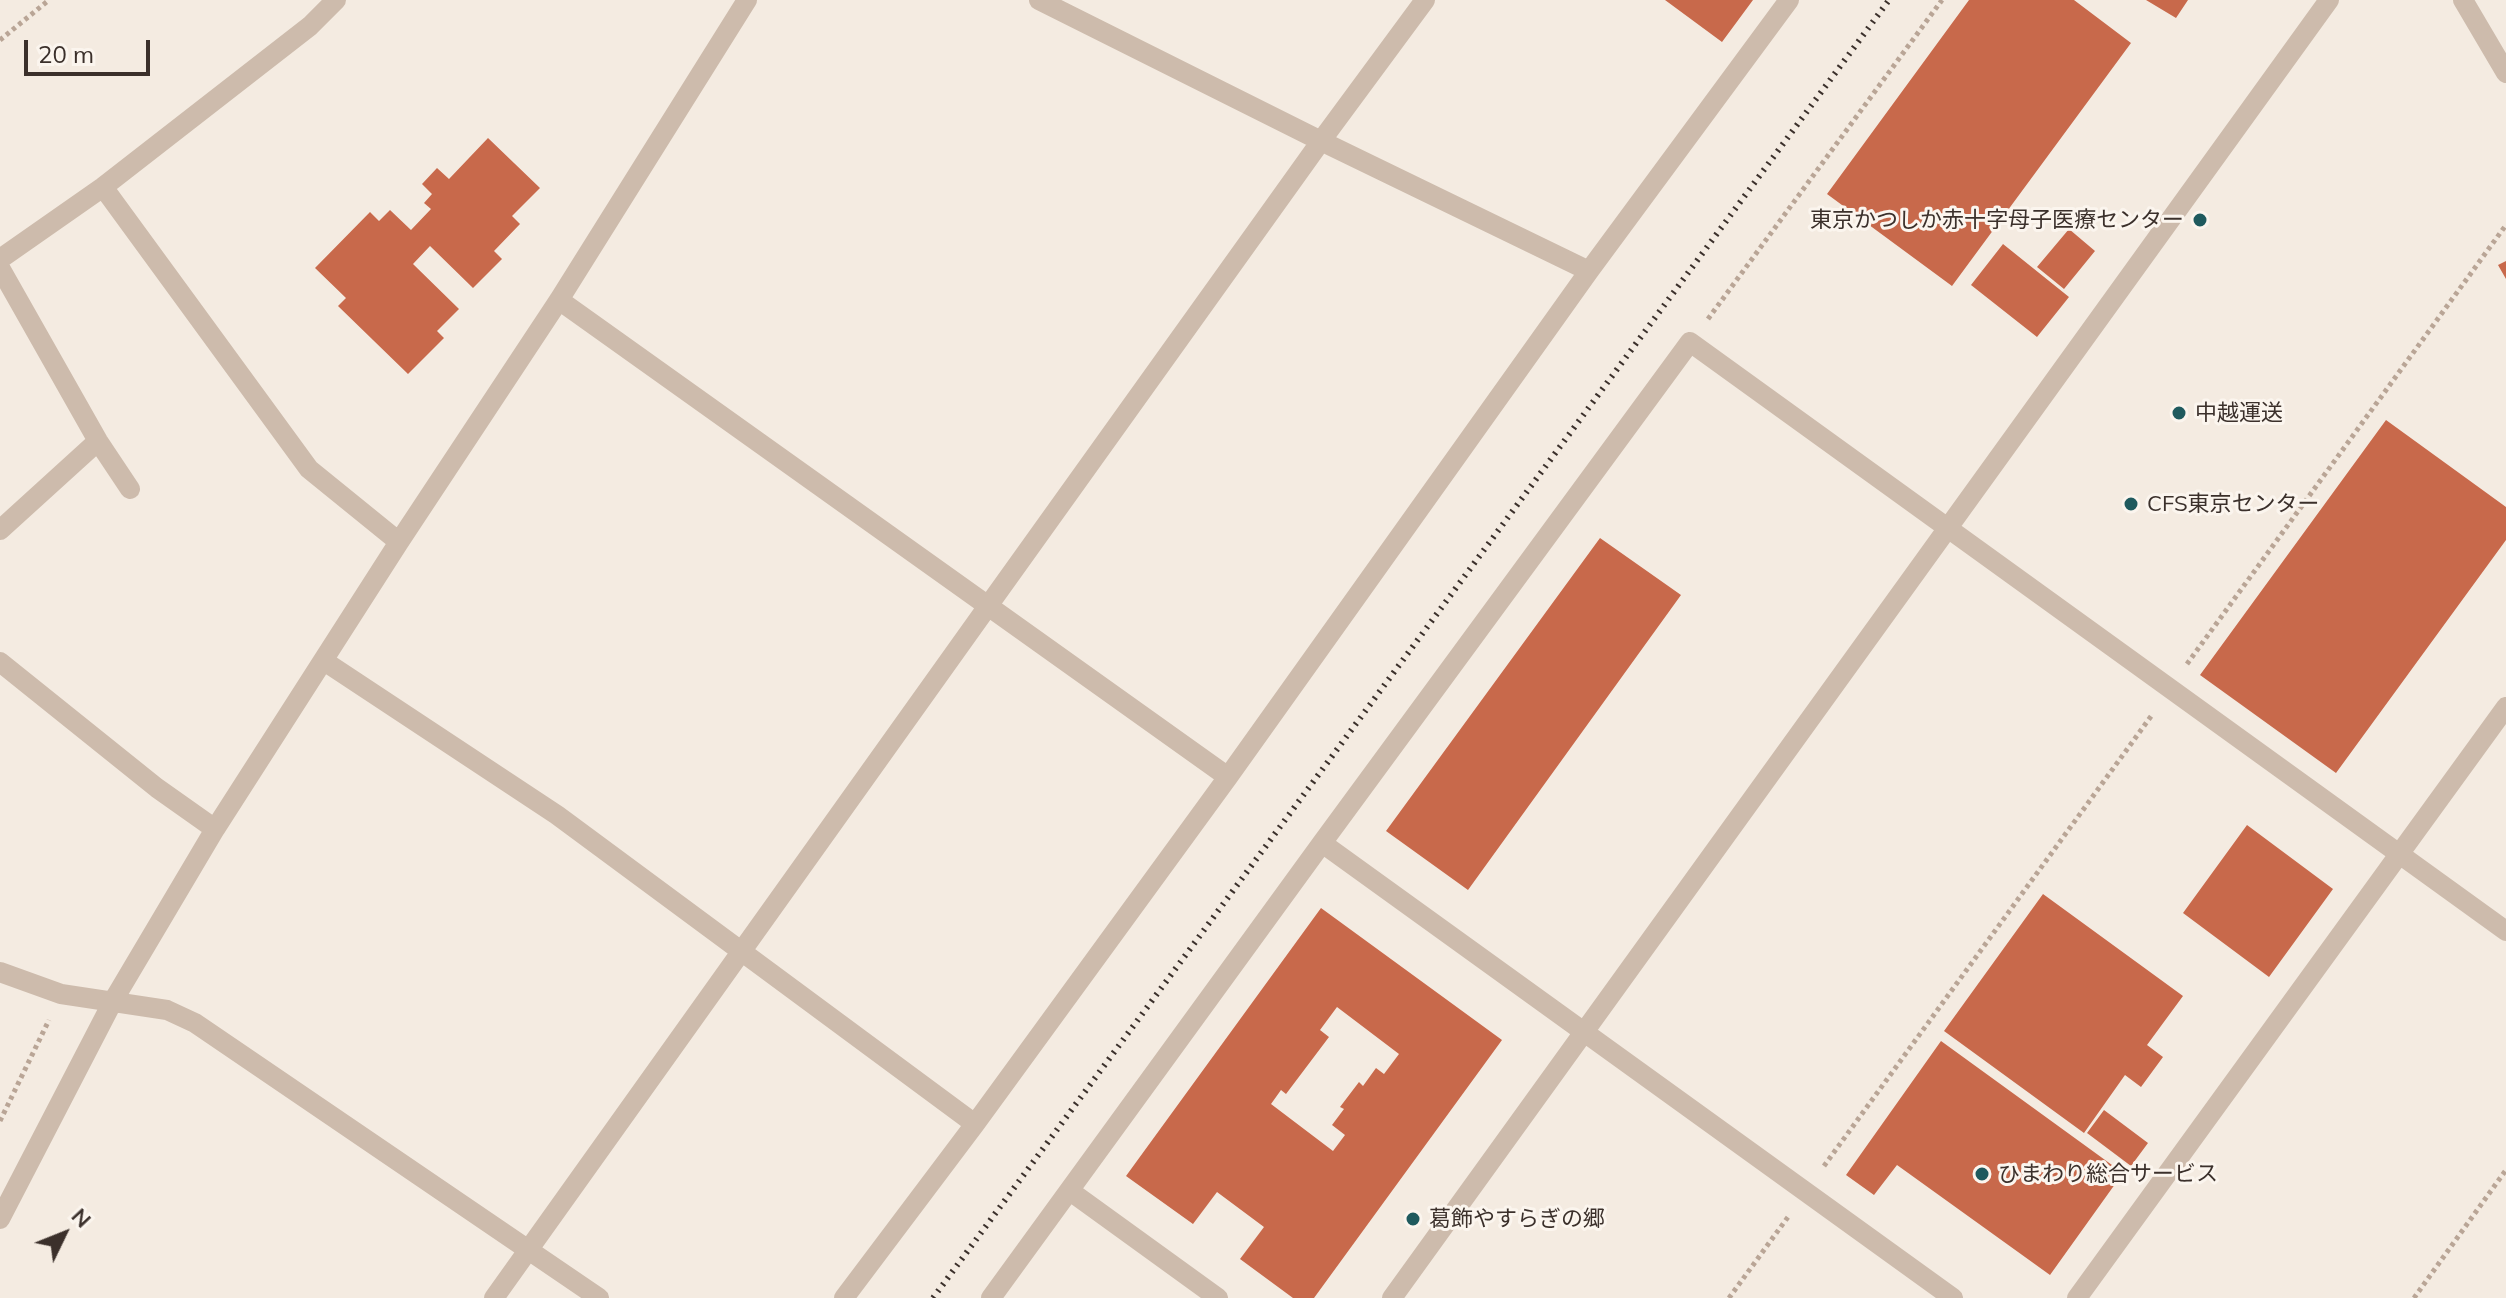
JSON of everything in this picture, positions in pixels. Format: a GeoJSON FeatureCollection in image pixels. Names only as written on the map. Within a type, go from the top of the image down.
{"type":"FeatureCollection","features":[{"type":"Feature","properties":{"kind":"street"},"geometry":{"type":"LineString","coordinates":[[0,259],[103,187],[310,26],[336,0]]}},
{"type":"Feature","properties":{"kind":"street"},"geometry":{"type":"LineString","coordinates":[[0,1219],[113,1001],[215,829],[559,300],[747,0]]}},
{"type":"Feature","properties":{"kind":"street"},"geometry":{"type":"LineString","coordinates":[[1039,0],[1589,271]]}},
{"type":"Feature","properties":{"kind":"street"},"geometry":{"type":"LineString","coordinates":[[494,1298],[1425,0]]}},
{"type":"Feature","properties":{"kind":"street"},"geometry":{"type":"LineString","coordinates":[[844,1298],[1228,777],[1589,271],[1789,0]]}},
{"type":"Feature","properties":{"kind":"street"},"geometry":{"type":"LineString","coordinates":[[1392,1298],[2329,0]]}},
{"type":"Feature","properties":{"kind":"street"},"geometry":{"type":"LineString","coordinates":[[2463,0],[2506,73]]}},
{"type":"Feature","properties":{"kind":"street"},"geometry":{"type":"LineString","coordinates":[[103,187],[309,469],[399,542]]}},
{"type":"Feature","properties":{"kind":"street"},"geometry":{"type":"LineString","coordinates":[[0,268],[98,441],[130,489]]}},
{"type":"Feature","properties":{"kind":"street"},"geometry":{"type":"LineString","coordinates":[[559,300],[1228,777]]}},
{"type":"Feature","properties":{"kind":"street"},"geometry":{"type":"LineString","coordinates":[[991,1298],[1690,342],[2506,931]]}},
{"type":"Feature","properties":{"kind":"street"},"geometry":{"type":"LineString","coordinates":[[0,530],[98,441]]}},
{"type":"Feature","properties":{"kind":"street"},"geometry":{"type":"LineString","coordinates":[[324,661],[557,815],[975,1124]]}},
{"type":"Feature","properties":{"kind":"street"},"geometry":{"type":"LineString","coordinates":[[0,662],[157,788],[215,829]]}},
{"type":"Feature","properties":{"kind":"street"},"geometry":{"type":"LineString","coordinates":[[2077,1298],[2506,707]]}},
{"type":"Feature","properties":{"kind":"street"},"geometry":{"type":"LineString","coordinates":[[1322,843],[1953,1298]]}},
{"type":"Feature","properties":{"kind":"street"},"geometry":{"type":"LineString","coordinates":[[0,972],[61,994],[167,1010],[195,1023],[599,1298]]}},
{"type":"Feature","properties":{"kind":"street"},"geometry":{"type":"LineString","coordinates":[[1070,1191],[1218,1298]]}},
{"type":"Feature","properties":{"kind":"path"},"geometry":{"type":"LineString","coordinates":[[0,40],[49,0]]}},
{"type":"Feature","properties":{"kind":"path"},"geometry":{"type":"LineString","coordinates":[[1690,342],[1942,0]]}},
{"type":"Feature","properties":{"kind":"path"},"geometry":{"type":"LineString","coordinates":[[1729,1298],[2506,225]]}},
{"type":"Feature","properties":{"kind":"path"},"geometry":{"type":"LineString","coordinates":[[0,1121],[61,994]]}},
{"type":"Feature","properties":{"kind":"path"},"geometry":{"type":"LineString","coordinates":[[2414,1298],[2506,1170]]}},
{"type":"Feature","properties":{"kind":"building"},"geometry":{"type":"Polygon","coordinates":[[[1665,0],[1753,0],[1722,42],[1665,0]]]}},
{"type":"Feature","properties":{"kind":"building"},"geometry":{"type":"Polygon","coordinates":[[[1969,0],[2074,0],[2131,43],[1952,286],[1827,194],[1969,0]]]}},
{"type":"Feature","properties":{"kind":"building"},"geometry":{"type":"Polygon","coordinates":[[[2146,0],[2188,0],[2176,18],[2146,0]]]}},
{"type":"Feature","properties":{"kind":"building"},"geometry":{"type":"Polygon","coordinates":[[[488,138],[540,188],[512,216],[520,224],[494,251],[502,259],[473,288],[430,246],[413,264],[459,309],[437,331],[444,338],[408,374],[338,306],[346,298],[315,268],[370,212],[379,221],[390,210],[411,230],[431,209],[424,203],[432,194],[422,184],[437,168],[449,179],[488,138]]]}},
{"type":"Feature","properties":{"kind":"building"},"geometry":{"type":"Polygon","coordinates":[[[2069,229],[2095,251],[2064,289],[2037,267],[2069,229]]]}},
{"type":"Feature","properties":{"kind":"building"},"geometry":{"type":"Polygon","coordinates":[[[2003,244],[2069,297],[2037,337],[1971,285],[2003,244]]]}},
{"type":"Feature","properties":{"kind":"building"},"geometry":{"type":"Polygon","coordinates":[[[2506,261],[2506,279],[2498,265],[2506,261]]]}},
{"type":"Feature","properties":{"kind":"building"},"geometry":{"type":"Polygon","coordinates":[[[2386,420],[2506,507],[2506,540],[2336,773],[2200,675],[2386,420]]]}},
{"type":"Feature","properties":{"kind":"building"},"geometry":{"type":"Polygon","coordinates":[[[1600,538],[1681,595],[1468,890],[1386,831],[1600,538]]]}},
{"type":"Feature","properties":{"kind":"building"},"geometry":{"type":"Polygon","coordinates":[[[2247,825],[2333,889],[2269,977],[2183,913],[2247,825]]]}},
{"type":"Feature","properties":{"kind":"building"},"geometry":{"type":"Polygon","coordinates":[[[2043,894],[2183,996],[2147,1045],[2163,1057],[2141,1087],[2125,1075],[2084,1133],[1944,1031],[2043,894]]]}},
{"type":"Feature","properties":{"kind":"building"},"geometry":{"type":"Polygon","coordinates":[[[1321,908],[1502,1040],[1314,1298],[1293,1298],[1240,1259],[1264,1227],[1217,1192],[1193,1224],[1126,1176],[1321,908]],[[1337,1007],[1320,1030],[1329,1037],[1286,1094],[1281,1090],[1271,1104],[1333,1151],[1345,1135],[1332,1125],[1344,1109],[1340,1107],[1359,1082],[1363,1086],[1376,1068],[1384,1074],[1399,1054],[1337,1007]]]}},
{"type":"Feature","properties":{"kind":"building"},"geometry":{"type":"Polygon","coordinates":[[[1941,1041],[2123,1173],[2050,1275],[1897,1165],[1874,1195],[1846,1175],[1941,1041]]]}},
{"type":"Feature","properties":{"kind":"building"},"geometry":{"type":"Polygon","coordinates":[[[2104,1110],[2148,1143],[2131,1166],[2087,1133],[2104,1110]]]}},
{"type":"Feature","properties":{"kind":"railway"},"geometry":{"type":"LineString","coordinates":[[933,1298],[1889,0]]}},
{"type":"Feature","properties":{"kind":"place","name":"東京かつしか赤十字母子医療センター"},"geometry":{"type":"Point","coordinates":[2200,220]}},
{"type":"Feature","properties":{"kind":"place","name":"中越運送"},"geometry":{"type":"Point","coordinates":[2179,413]}},
{"type":"Feature","properties":{"kind":"place","name":"CFS東京センター"},"geometry":{"type":"Point","coordinates":[2131,504]}},
{"type":"Feature","properties":{"kind":"place","name":"ひまわり総合サービス"},"geometry":{"type":"Point","coordinates":[1982,1174]}},
{"type":"Feature","properties":{"kind":"place","name":"葛飾やすらぎの郷"},"geometry":{"type":"Point","coordinates":[1413,1219]}}]}
